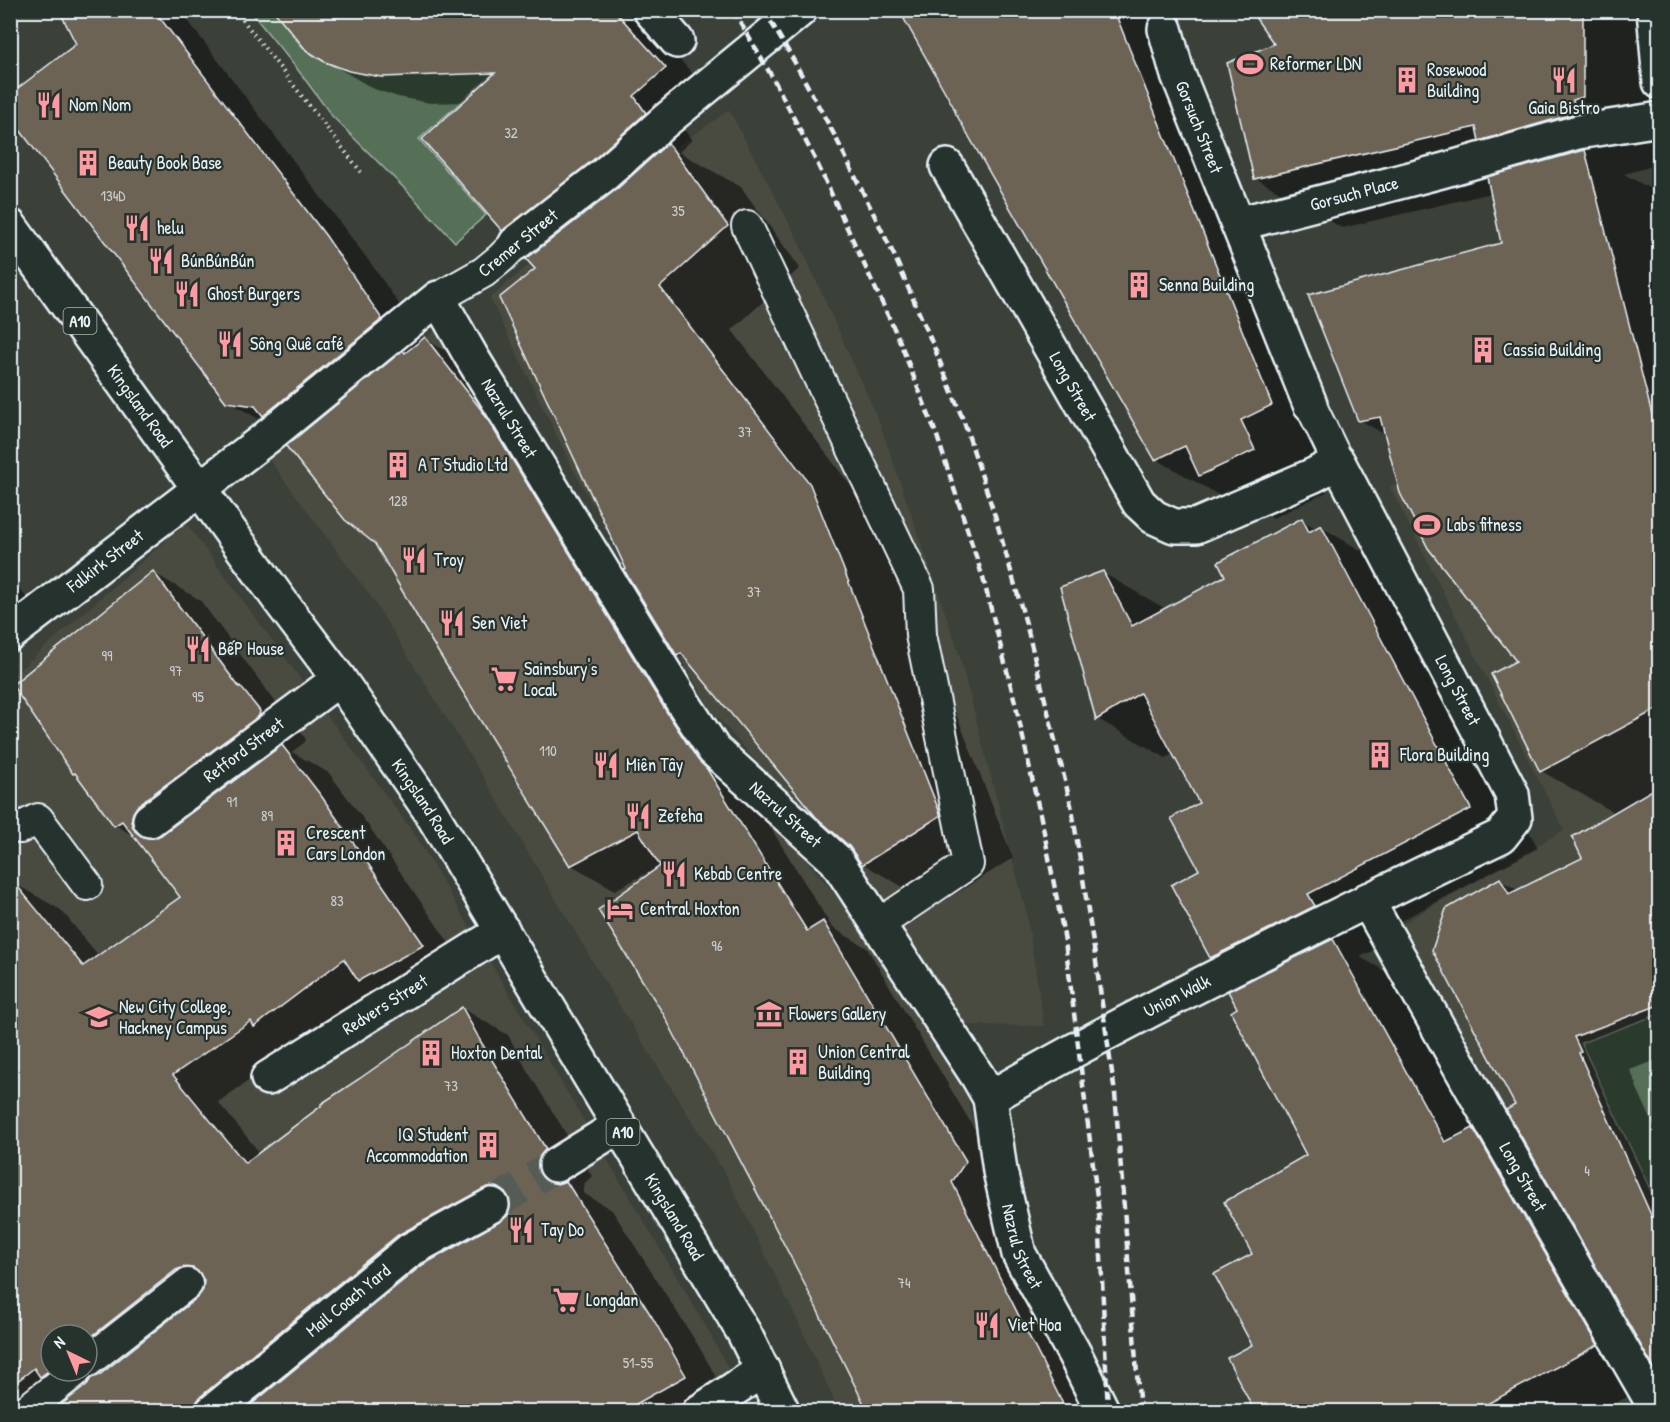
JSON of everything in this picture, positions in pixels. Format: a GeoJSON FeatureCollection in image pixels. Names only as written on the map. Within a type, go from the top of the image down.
{"type":"FeatureCollection","features":[{"type":"Feature","properties":{"kind":"main road"},"geometry":{"type":"LineString","coordinates":[[650,10],[677,41]]}},
{"type":"Feature","properties":{"kind":"main road","name":"Cremer Street"},"geometry":{"type":"LineString","coordinates":[[516,243],[605,174],[801,10]]}},
{"type":"Feature","properties":{"kind":"main road"},"geometry":{"type":"LineString","coordinates":[[1654,10],[1659,82]]}},
{"type":"Feature","properties":{"kind":"main road","name":"Gorsuch Street"},"geometry":{"type":"LineString","coordinates":[[1165,29],[1177,72],[1238,224]]}},
{"type":"Feature","properties":{"kind":"main road","name":"Gorsuch Place"},"geometry":{"type":"LineString","coordinates":[[1238,224],[1441,171],[1578,132],[1659,119]]}},
{"type":"Feature","properties":{"kind":"main road","name":"Long Street"},"geometry":{"type":"LineString","coordinates":[[947,166],[1139,502],[1154,517],[1174,526],[1196,526],[1314,475],[1338,462],[1512,794],[1515,818],[1501,836],[1367,900],[1658,1412]]}},
{"type":"Feature","properties":{"kind":"main road"},"geometry":{"type":"LineString","coordinates":[[1238,224],[1310,404]]}},
{"type":"Feature","properties":{"kind":"main road","name":"Kingsland Road"},"geometry":{"type":"LineString","coordinates":[[10,226],[339,679],[429,809],[744,1333],[783,1412]]}},
{"type":"Feature","properties":{"kind":"main road","name":"Cremer Street"},"geometry":{"type":"LineString","coordinates":[[200,488],[266,438],[438,298]]}},
{"type":"Feature","properties":{"kind":"main road","name":"Nazrul Street"},"geometry":{"type":"LineString","coordinates":[[438,298],[471,356],[714,750],[836,860],[978,1077],[990,1098],[1000,1171],[1019,1254],[1076,1355],[1103,1412]]}},
{"type":"Feature","properties":{"kind":"main road","name":"Falkirk Street"},"geometry":{"type":"LineString","coordinates":[[10,634],[200,488]]}},
{"type":"Feature","properties":{"kind":"main road","name":"Retford Street"},"geometry":{"type":"LineString","coordinates":[[150,820],[339,679]]}},
{"type":"Feature","properties":{"kind":"main road","name":"Union Walk"},"geometry":{"type":"LineString","coordinates":[[990,1098],[1167,1001],[1367,900]]}},
{"type":"Feature","properties":{"kind":"main road","name":"Redvers Street"},"geometry":{"type":"LineString","coordinates":[[267,1078],[503,931]]}},
{"type":"Feature","properties":{"kind":"main road"},"geometry":{"type":"LineString","coordinates":[[556,1165],[619,1126]]}},
{"type":"Feature","properties":{"kind":"main road","name":"Mail Coach Yard"},"geometry":{"type":"LineString","coordinates":[[212,1412],[410,1250],[492,1205]]}},
{"type":"Feature","properties":{"kind":"main road"},"geometry":{"type":"LineString","coordinates":[[699,1412],[763,1370]]}},
{"type":"Feature","properties":{"kind":"lane"},"geometry":{"type":"LineString","coordinates":[[747,226],[919,589],[921,635],[968,864],[879,924]]}},
{"type":"Feature","properties":{"kind":"lane","name":"Cremer Street"},"geometry":{"type":"LineString","coordinates":[[438,298],[484,272],[516,243]]}},
{"type":"Feature","properties":{"kind":"lane"},"geometry":{"type":"LineString","coordinates":[[1310,404],[1338,462]]}},
{"type":"Feature","properties":{"kind":"lane"},"geometry":{"type":"LineString","coordinates":[[14,826],[38,819],[87,885]]}},
{"type":"Feature","properties":{"kind":"lane"},"geometry":{"type":"LineString","coordinates":[[99,1353],[187,1284]]}},
{"type":"Feature","properties":{"kind":"lane"},"geometry":{"type":"LineString","coordinates":[[24,1412],[61,1383]]}},
{"type":"Feature","properties":{"kind":"path"},"geometry":{"type":"LineString","coordinates":[[235,10],[361,172]]}},
{"type":"Feature","properties":{"kind":"shaded area"},"geometry":{"type":"Polygon","coordinates":[[[729,110],[797,238],[880,424],[957,647],[1026,911],[1044,1026],[965,1025],[866,886],[711,710],[574,471],[490,298],[634,176],[729,110]]]}},
{"type":"Feature","properties":{"kind":"shaded area"},"geometry":{"type":"Polygon","coordinates":[[[437,329],[721,755],[857,922],[964,1082],[1000,1240],[1088,1411],[839,1411],[726,1175],[603,979],[487,783],[372,598],[268,458],[437,329]]]}},
{"type":"Feature","properties":{"kind":"shaded area"},"geometry":{"type":"Polygon","coordinates":[[[1658,385],[1660,390],[1659,1014],[1581,1044],[1659,1208],[1659,1390],[1400,925],[1564,830],[1390,487],[1591,416],[1658,385]]]}},
{"type":"Feature","properties":{"kind":"shaded area"},"geometry":{"type":"Polygon","coordinates":[[[186,523],[415,835],[708,1330],[750,1411],[11,1411],[10,678],[186,523]]]}},
{"type":"Feature","properties":{"kind":"green space"},"geometry":{"type":"Polygon","coordinates":[[[250,11],[276,11],[307,51],[329,64],[353,72],[378,76],[404,76],[456,71],[506,62],[419,139],[486,215],[455,242],[332,116],[250,11]]]}},
{"type":"Feature","properties":{"kind":"green space"},"geometry":{"type":"Polygon","coordinates":[[[1659,1014],[1659,1208],[1581,1043],[1659,1014]]]}},
{"type":"Feature","properties":{"kind":"building"},"geometry":{"type":"Polygon","coordinates":[[[59,10],[154,10],[326,236],[382,319],[263,416],[255,406],[226,402],[10,117],[10,94],[76,44],[59,10]]]}},
{"type":"Feature","properties":{"kind":"building"},"geometry":{"type":"Polygon","coordinates":[[[273,10],[614,10],[666,68],[634,96],[646,113],[593,160],[502,231],[422,139],[495,73],[381,77],[349,71],[325,62],[306,50],[273,10]]]}},
{"type":"Feature","properties":{"kind":"building","name":"Senna Building"},"geometry":{"type":"Polygon","coordinates":[[[899,10],[1114,10],[1272,405],[1241,420],[1255,450],[1199,476],[1185,446],[1155,460],[956,114],[899,10]]]}},
{"type":"Feature","properties":{"kind":"building","name":"Rosewood Building"},"geometry":{"type":"Polygon","coordinates":[[[1250,10],[1583,10],[1583,97],[1573,100],[1576,113],[1479,141],[1476,127],[1254,179],[1227,63],[1274,44],[1250,10]]]}},
{"type":"Feature","properties":{"kind":"building"},"geometry":{"type":"Polygon","coordinates":[[[668,143],[728,226],[660,287],[810,484],[940,813],[940,816],[862,865],[849,846],[816,817],[681,653],[677,656],[624,570],[626,569],[499,298],[535,269],[526,259],[617,189],[668,143]]]}},
{"type":"Feature","properties":{"kind":"building"},"geometry":{"type":"Polygon","coordinates":[[[1585,150],[1659,442],[1659,708],[1540,772],[1491,674],[1516,661],[1428,548],[1400,493],[1380,417],[1358,421],[1308,295],[1501,243],[1487,177],[1585,150]]]}},
{"type":"Feature","properties":{"kind":"building"},"geometry":{"type":"Polygon","coordinates":[[[425,337],[483,412],[666,711],[698,760],[707,769],[807,931],[823,921],[966,1161],[952,1182],[1067,1412],[868,1412],[799,1273],[664,1015],[598,910],[660,866],[638,830],[570,866],[429,637],[375,544],[345,520],[286,446],[403,350],[405,353],[425,337]]]}},
{"type":"Feature","properties":{"kind":"building","name":"Flora Building"},"geometry":{"type":"Polygon","coordinates":[[[1302,518],[1309,532],[1321,525],[1471,809],[1308,894],[1315,906],[1210,958],[1171,885],[1199,870],[1171,818],[1199,803],[1140,693],[1096,720],[1060,587],[1103,571],[1132,626],[1225,576],[1218,562],[1302,518]]]}},
{"type":"Feature","properties":{"kind":"building"},"geometry":{"type":"Polygon","coordinates":[[[153,571],[239,687],[260,711],[259,716],[138,805],[131,822],[135,831],[143,837],[153,838],[161,835],[282,745],[322,797],[424,945],[358,981],[344,959],[254,1027],[251,1021],[173,1075],[245,1163],[321,1104],[462,1007],[546,1149],[539,1157],[537,1165],[540,1174],[548,1182],[557,1184],[566,1181],[652,1317],[686,1376],[622,1412],[242,1412],[421,1266],[508,1215],[511,1206],[509,1197],[502,1189],[492,1186],[398,1235],[200,1397],[194,1412],[68,1412],[62,1404],[88,1383],[99,1383],[99,1375],[198,1297],[203,1290],[204,1281],[200,1273],[193,1268],[184,1267],[176,1270],[99,1331],[99,1323],[39,1323],[39,1376],[34,1368],[10,1387],[10,877],[83,966],[180,897],[122,821],[114,826],[75,773],[73,774],[12,685],[153,571]]]}},
{"type":"Feature","properties":{"kind":"building"},"geometry":{"type":"Polygon","coordinates":[[[1659,786],[1659,1005],[1574,1037],[1659,1233],[1659,1377],[1506,1110],[1515,1105],[1432,950],[1446,909],[1500,878],[1509,894],[1582,858],[1572,837],[1659,786]]]}},
{"type":"Feature","properties":{"kind":"building"},"geometry":{"type":"Polygon","coordinates":[[[1333,939],[1445,1142],[1473,1128],[1598,1345],[1472,1412],[1255,1412],[1227,1358],[1252,1345],[1214,1274],[1252,1254],[1224,1202],[1306,1155],[1231,1012],[1237,1008],[1228,991],[1333,939]]]}},
{"type":"Feature","properties":{"kind":"tunnel"},"geometry":{"type":"LineString","coordinates":[[492,1205],[556,1165]]}},
{"type":"Feature","properties":{"kind":"railway"},"geometry":{"type":"LineString","coordinates":[[733,10],[774,80],[817,163],[898,337],[937,436],[983,578],[1015,702],[1065,941],[1099,1213],[1108,1412]]}},
{"type":"Feature","properties":{"kind":"railway"},"geometry":{"type":"LineString","coordinates":[[764,10],[836,138],[894,255],[934,347],[964,422],[995,516],[1027,627],[1072,809],[1115,1093],[1140,1412]]}},
{"type":"Feature","properties":{"kind":"place","name":"Reformer LDN"},"geometry":{"type":"Point","coordinates":[1250,64]}},
{"type":"Feature","properties":{"kind":"place","name":"Rosewood Building"},"geometry":{"type":"Point","coordinates":[1407,80]}},
{"type":"Feature","properties":{"kind":"place","name":"Gaia Bistro"},"geometry":{"type":"Point","coordinates":[1564,80]}},
{"type":"Feature","properties":{"kind":"place","name":"Nom Nom"},"geometry":{"type":"Point","coordinates":[49,105]}},
{"type":"Feature","properties":{"kind":"place","name":"Beauty Book Base"},"geometry":{"type":"Point","coordinates":[88,163]}},
{"type":"Feature","properties":{"kind":"place","name":"helu"},"geometry":{"type":"Point","coordinates":[137,228]}},
{"type":"Feature","properties":{"kind":"place","name":"BúnBúnBún"},"geometry":{"type":"Point","coordinates":[161,261]}},
{"type":"Feature","properties":{"kind":"place","name":"Senna Building"},"geometry":{"type":"Point","coordinates":[1139,285]}},
{"type":"Feature","properties":{"kind":"place","name":"Ghost Burgers"},"geometry":{"type":"Point","coordinates":[187,294]}},
{"type":"Feature","properties":{"kind":"place","name":"Sông Quê café"},"geometry":{"type":"Point","coordinates":[230,344]}},
{"type":"Feature","properties":{"kind":"place","name":"Cassia Building"},"geometry":{"type":"Point","coordinates":[1483,350]}},
{"type":"Feature","properties":{"kind":"place","name":"A T Studio Ltd"},"geometry":{"type":"Point","coordinates":[398,465]}},
{"type":"Feature","properties":{"kind":"place","name":"Labs fitness"},"geometry":{"type":"Point","coordinates":[1427,525]}},
{"type":"Feature","properties":{"kind":"place","name":"Troy"},"geometry":{"type":"Point","coordinates":[414,560]}},
{"type":"Feature","properties":{"kind":"place","name":"Sen Viet"},"geometry":{"type":"Point","coordinates":[452,623]}},
{"type":"Feature","properties":{"kind":"place","name":"BếP House"},"geometry":{"type":"Point","coordinates":[198,649]}},
{"type":"Feature","properties":{"kind":"place","name":"Sainsbury's Local"},"geometry":{"type":"Point","coordinates":[504,679]}},
{"type":"Feature","properties":{"kind":"place","name":"Flora Building"},"geometry":{"type":"Point","coordinates":[1380,755]}},
{"type":"Feature","properties":{"kind":"place","name":"Miên Tây"},"geometry":{"type":"Point","coordinates":[606,765]}},
{"type":"Feature","properties":{"kind":"place","name":"Zefeha"},"geometry":{"type":"Point","coordinates":[638,816]}},
{"type":"Feature","properties":{"kind":"place","name":"Crescent Cars London"},"geometry":{"type":"Point","coordinates":[286,843]}},
{"type":"Feature","properties":{"kind":"place","name":"Kebab Centre"},"geometry":{"type":"Point","coordinates":[674,874]}},
{"type":"Feature","properties":{"kind":"place","name":"Central Hoxton"},"geometry":{"type":"Point","coordinates":[620,909]}},
{"type":"Feature","properties":{"kind":"place","name":"Flowers Gallery"},"geometry":{"type":"Point","coordinates":[769,1014]}},
{"type":"Feature","properties":{"kind":"place","name":"New City College, Hackney Campus"},"geometry":{"type":"Point","coordinates":[99,1017]}},
{"type":"Feature","properties":{"kind":"place","name":"Hoxton Dental"},"geometry":{"type":"Point","coordinates":[431,1053]}},
{"type":"Feature","properties":{"kind":"place","name":"Union Central Building"},"geometry":{"type":"Point","coordinates":[798,1062]}},
{"type":"Feature","properties":{"kind":"place","name":"IQ Student Accommodation"},"geometry":{"type":"Point","coordinates":[488,1145]}},
{"type":"Feature","properties":{"kind":"place","name":"Tay Do"},"geometry":{"type":"Point","coordinates":[521,1230]}},
{"type":"Feature","properties":{"kind":"place","name":"Longdan"},"geometry":{"type":"Point","coordinates":[566,1300]}},
{"type":"Feature","properties":{"kind":"place","name":"Viet Hoa"},"geometry":{"type":"Point","coordinates":[987,1325]}}]}
